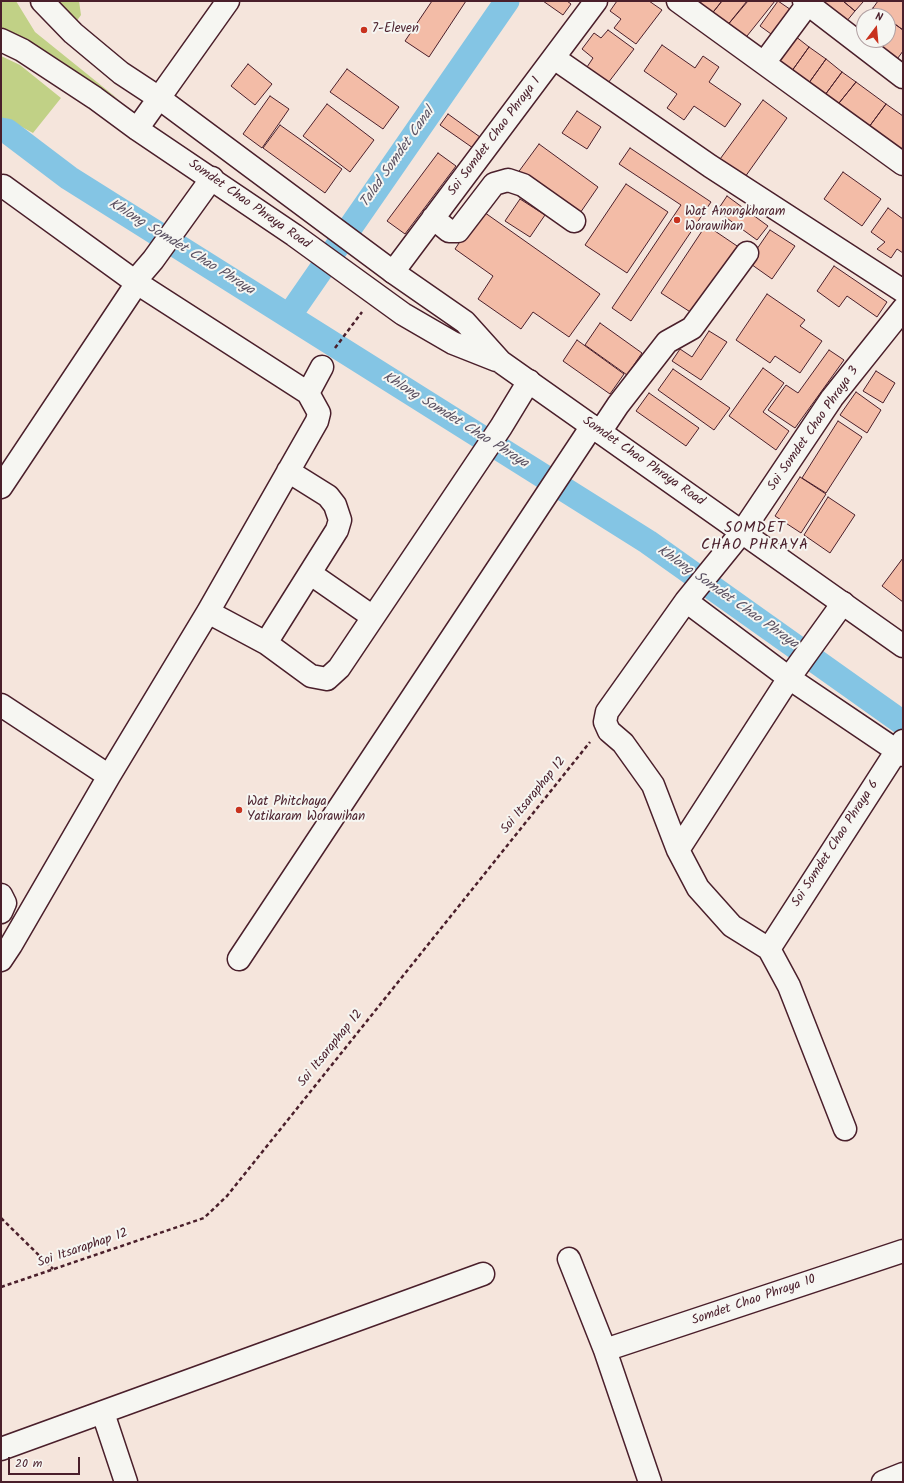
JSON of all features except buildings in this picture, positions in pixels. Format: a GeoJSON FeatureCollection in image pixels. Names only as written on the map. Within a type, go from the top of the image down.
{"type":"FeatureCollection","features":[{"type":"Feature","properties":{"kind":"street","name":"Somdet Chao Phraya Road"},"geometry":{"type":"LineString","coordinates":[[42,1],[73,33],[121,73],[159,98],[310,209],[392,272],[465,322],[501,362]]}},
{"type":"Feature","properties":{"kind":"street"},"geometry":{"type":"LineString","coordinates":[[138,130],[228,1]]}},
{"type":"Feature","properties":{"kind":"street","name":"Soi Somdet Chao Phraya 1"},"geometry":{"type":"LineString","coordinates":[[392,272],[596,1]]}},
{"type":"Feature","properties":{"kind":"street"},"geometry":{"type":"LineString","coordinates":[[678,1],[903,164]]}},
{"type":"Feature","properties":{"kind":"street"},"geometry":{"type":"LineString","coordinates":[[764,63],[807,2],[901,72]]}},
{"type":"Feature","properties":{"kind":"street","name":"Somdet Chao Phraya Road"},"geometry":{"type":"LineString","coordinates":[[1,40],[22,50],[95,98],[138,130],[212,178],[294,235],[403,314],[453,343],[501,362],[903,646]]}},
{"type":"Feature","properties":{"kind":"street"},"geometry":{"type":"LineString","coordinates":[[554,58],[710,166],[903,291]]}},
{"type":"Feature","properties":{"kind":"street"},"geometry":{"type":"LineString","coordinates":[[1,487],[136,282],[154,260],[212,178]]}},
{"type":"Feature","properties":{"kind":"street"},"geometry":{"type":"LineString","coordinates":[[433,218],[448,232],[458,231],[494,184],[508,180],[523,184],[574,221]]}},
{"type":"Feature","properties":{"kind":"street"},"geometry":{"type":"LineString","coordinates":[[3,186],[136,282],[308,393],[319,413],[317,421],[208,612],[4,948]]}},
{"type":"Feature","properties":{"kind":"street"},"geometry":{"type":"LineString","coordinates":[[240,959],[564,466],[618,405],[668,342],[692,328],[747,253]]}},
{"type":"Feature","properties":{"kind":"street","name":"Soi Somdet Chao Phraya 3"},"geometry":{"type":"LineString","coordinates":[[607,727],[606,712],[690,596],[742,532],[832,398],[903,309]]}},
{"type":"Feature","properties":{"kind":"street"},"geometry":{"type":"LineString","coordinates":[[308,393],[322,367]]}},
{"type":"Feature","properties":{"kind":"street"},"geometry":{"type":"LineString","coordinates":[[208,612],[266,643],[311,676],[327,679],[339,668],[501,428],[529,381]]}},
{"type":"Feature","properties":{"kind":"street"},"geometry":{"type":"LineString","coordinates":[[266,643],[311,574],[337,530],[340,520],[335,505],[328,496],[288,471]]}},
{"type":"Feature","properties":{"kind":"street"},"geometry":{"type":"LineString","coordinates":[[311,574],[373,617]]}},
{"type":"Feature","properties":{"kind":"street"},"geometry":{"type":"LineString","coordinates":[[690,596],[901,749]]}},
{"type":"Feature","properties":{"kind":"street"},"geometry":{"type":"LineString","coordinates":[[678,850],[795,672],[843,603]]}},
{"type":"Feature","properties":{"kind":"street"},"geometry":{"type":"LineString","coordinates":[[1,705],[109,776]]}},
{"type":"Feature","properties":{"kind":"street"},"geometry":{"type":"LineString","coordinates":[[607,727],[623,743],[654,785],[678,850],[698,888],[732,926],[769,949],[789,986],[845,1130]]}},
{"type":"Feature","properties":{"kind":"street","name":"Soi Somdet Chao Phraya 6"},"geometry":{"type":"LineString","coordinates":[[769,949],[901,749]]}},
{"type":"Feature","properties":{"kind":"street"},"geometry":{"type":"LineString","coordinates":[[1,894],[5,903],[1,912]]}},
{"type":"Feature","properties":{"kind":"street","name":"Somdet Chao Phraya 10"},"geometry":{"type":"LineString","coordinates":[[605,1350],[903,1251]]}},
{"type":"Feature","properties":{"kind":"street"},"geometry":{"type":"LineString","coordinates":[[569,1259],[605,1350],[650,1482]]}},
{"type":"Feature","properties":{"kind":"street"},"geometry":{"type":"LineString","coordinates":[[1,1449],[483,1274]]}},
{"type":"Feature","properties":{"kind":"street"},"geometry":{"type":"LineString","coordinates":[[103,1413],[126,1482]]}},
{"type":"Feature","properties":{"kind":"street"},"geometry":{"type":"LineString","coordinates":[[883,1482],[903,1474]]}},
{"type":"Feature","properties":{"kind":"path","name":"Soi Itsaraphap 12"},"geometry":{"type":"LineString","coordinates":[[1,1287],[204,1218],[227,1196],[607,727]]}},
{"type":"Feature","properties":{"kind":"path"},"geometry":{"type":"LineString","coordinates":[[1,1218],[53,1269]]}},
{"type":"Feature","properties":{"kind":"green space"},"geometry":{"type":"Polygon","coordinates":[[[1,1],[16,1],[35,32],[118,99],[47,52],[18,36],[1,29],[1,1]]]}},
{"type":"Feature","properties":{"kind":"green space"},"geometry":{"type":"Polygon","coordinates":[[[49,1],[79,1],[81,15],[74,25],[49,1]]]}},
{"type":"Feature","properties":{"kind":"green space"},"geometry":{"type":"Polygon","coordinates":[[[1,56],[20,65],[61,98],[33,133],[7,119],[1,118],[1,56]]]}},
{"type":"Feature","properties":{"kind":"waterway","name":"Talad Somdet Canal"},"geometry":{"type":"LineString","coordinates":[[289,316],[507,1]]}},
{"type":"Feature","properties":{"kind":"waterway","name":"Khlong Somdet Chao Phraya"},"geometry":{"type":"LineString","coordinates":[[1,130],[7,131],[69,178],[648,542],[903,723]]}},
{"type":"Feature","properties":{"kind":"place","name":"7-Eleven"},"geometry":{"type":"Point","coordinates":[364,30]}},
{"type":"Feature","properties":{"kind":"place","name":"Wat Anongkharam Worawihan"},"geometry":{"type":"Point","coordinates":[677,220]}},
{"type":"Feature","properties":{"kind":"place","name":"Wat Phitchaya Yatikaram Worawihan"},"geometry":{"type":"Point","coordinates":[239,810]}},
{"type":"Feature","properties":{"kind":"district","name":"SOMDET CHAO PHRAYA"},"geometry":{"type":"Point","coordinates":[755,538]}}]}
